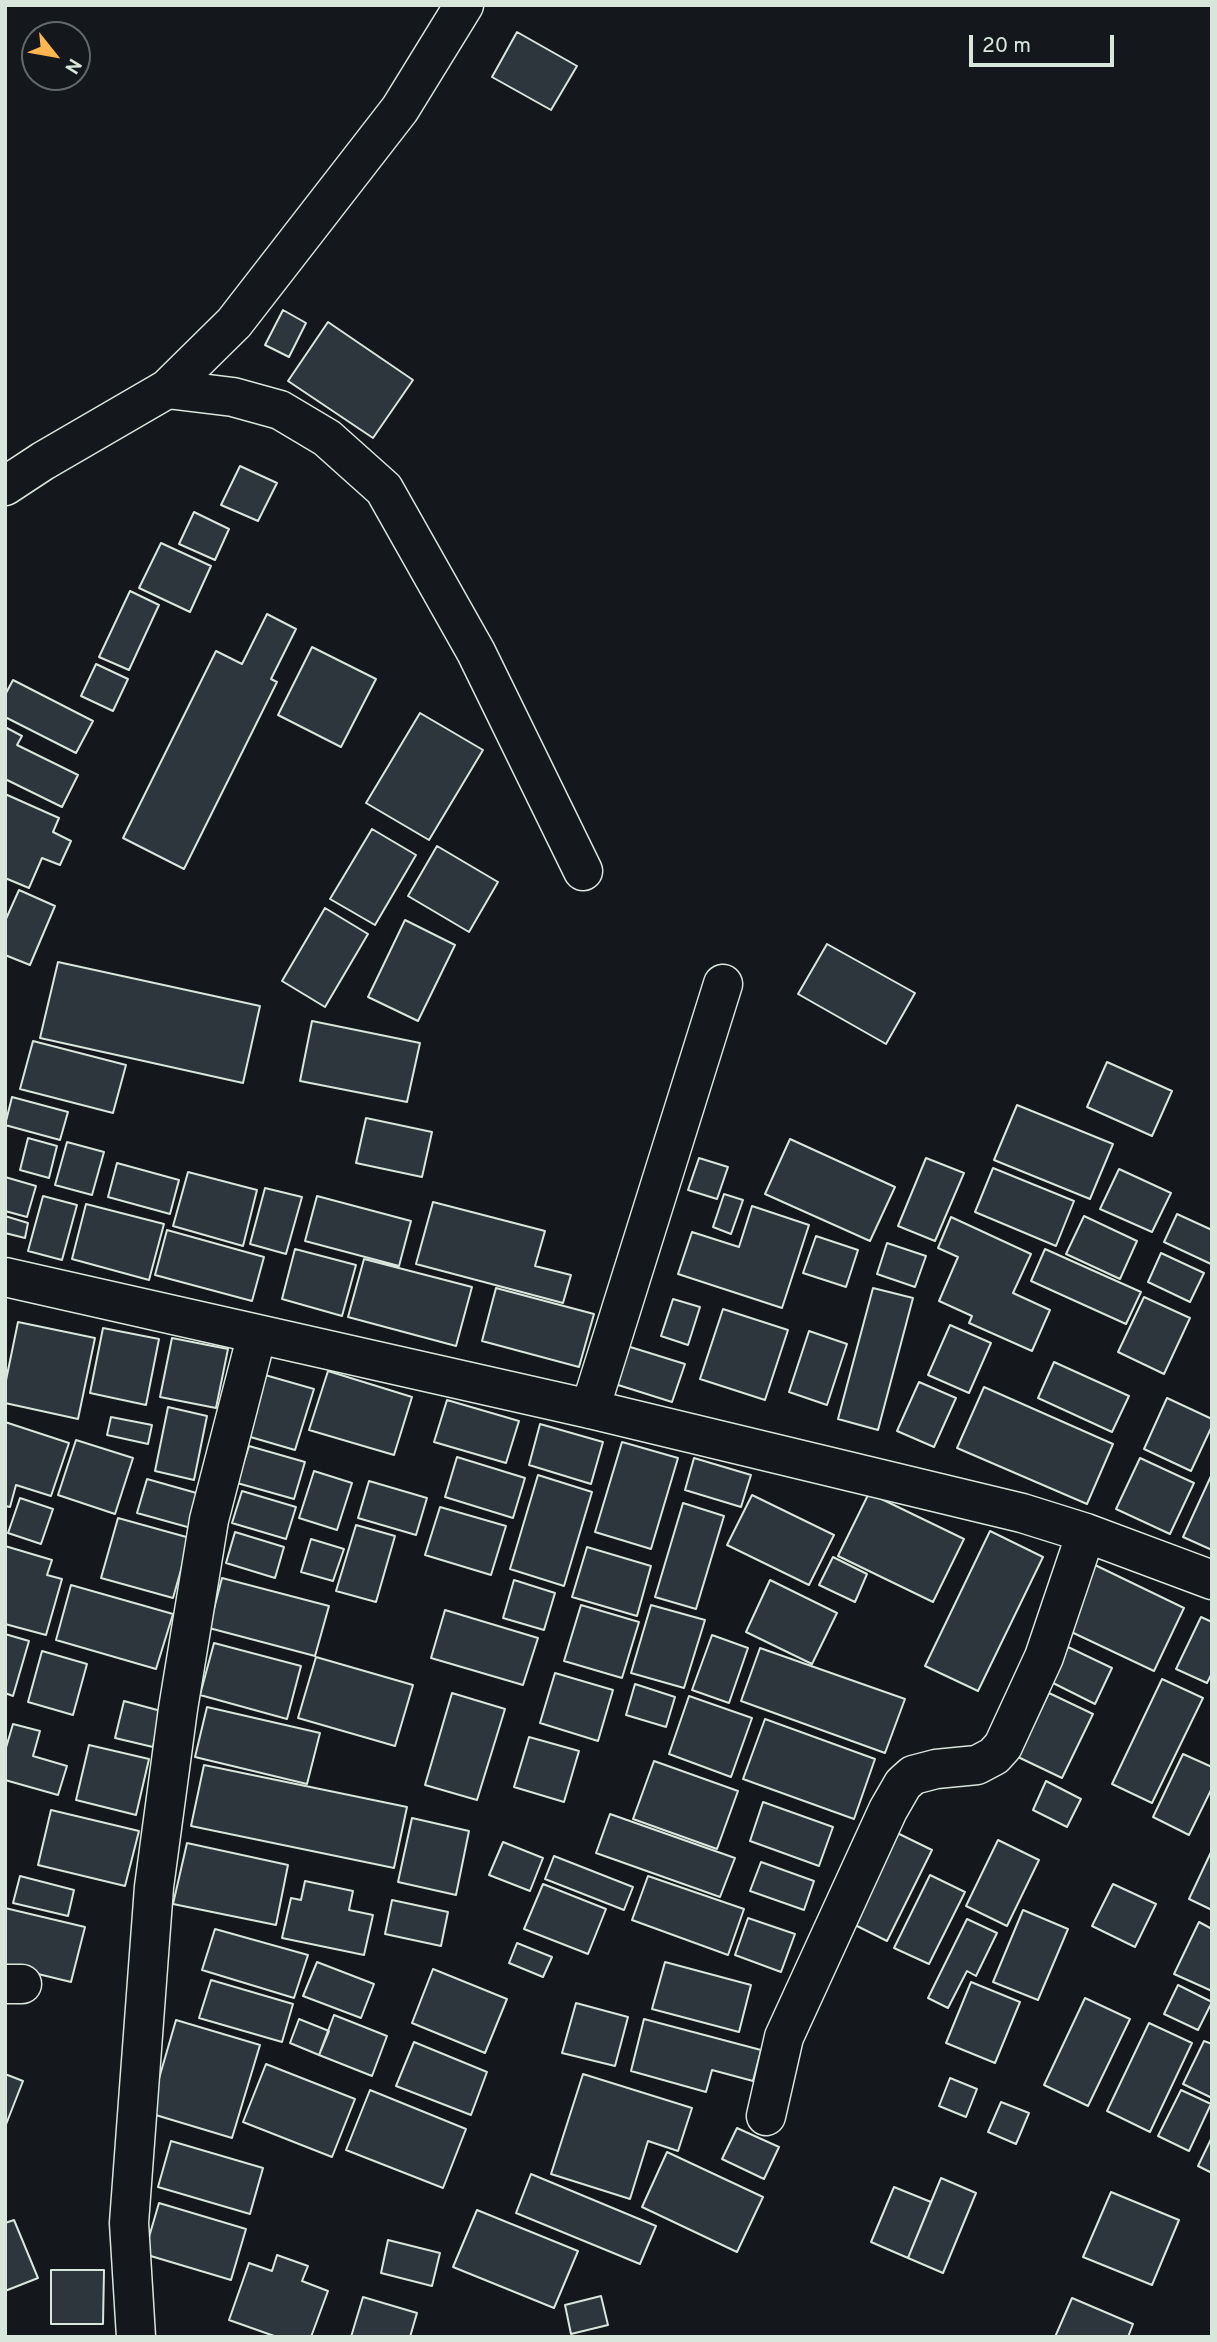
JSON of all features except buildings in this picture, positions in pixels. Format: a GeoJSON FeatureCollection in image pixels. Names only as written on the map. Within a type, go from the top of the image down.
{"type":"FeatureCollection","features":[{"type":"Feature","properties":{"kind":"street"},"geometry":{"type":"LineString","coordinates":[[5,486],[167,389],[234,323],[400,109],[464,5]]}},
{"type":"Feature","properties":{"kind":"street"},"geometry":{"type":"LineString","coordinates":[[167,389],[233,397],[280,410],[327,438],[384,489],[476,652],[583,871]]}},
{"type":"Feature","properties":{"kind":"street"},"geometry":{"type":"LineString","coordinates":[[590,1409],[723,984]]}},
{"type":"Feature","properties":{"kind":"street"},"geometry":{"type":"LineString","coordinates":[[5,1277],[590,1409],[1022,1513],[1086,1533],[1212,1580]]}},
{"type":"Feature","properties":{"kind":"street"},"geometry":{"type":"LineString","coordinates":[[136,2337],[129,2223],[153,1887],[177,1709],[209,1520],[257,1334]]}},
{"type":"Feature","properties":{"kind":"street"},"geometry":{"type":"LineString","coordinates":[[766,2116],[784,2037],[902,1784],[913,1775],[936,1769],[976,1765],[994,1756],[1003,1746],[1044,1657],[1086,1533]]}}]}
